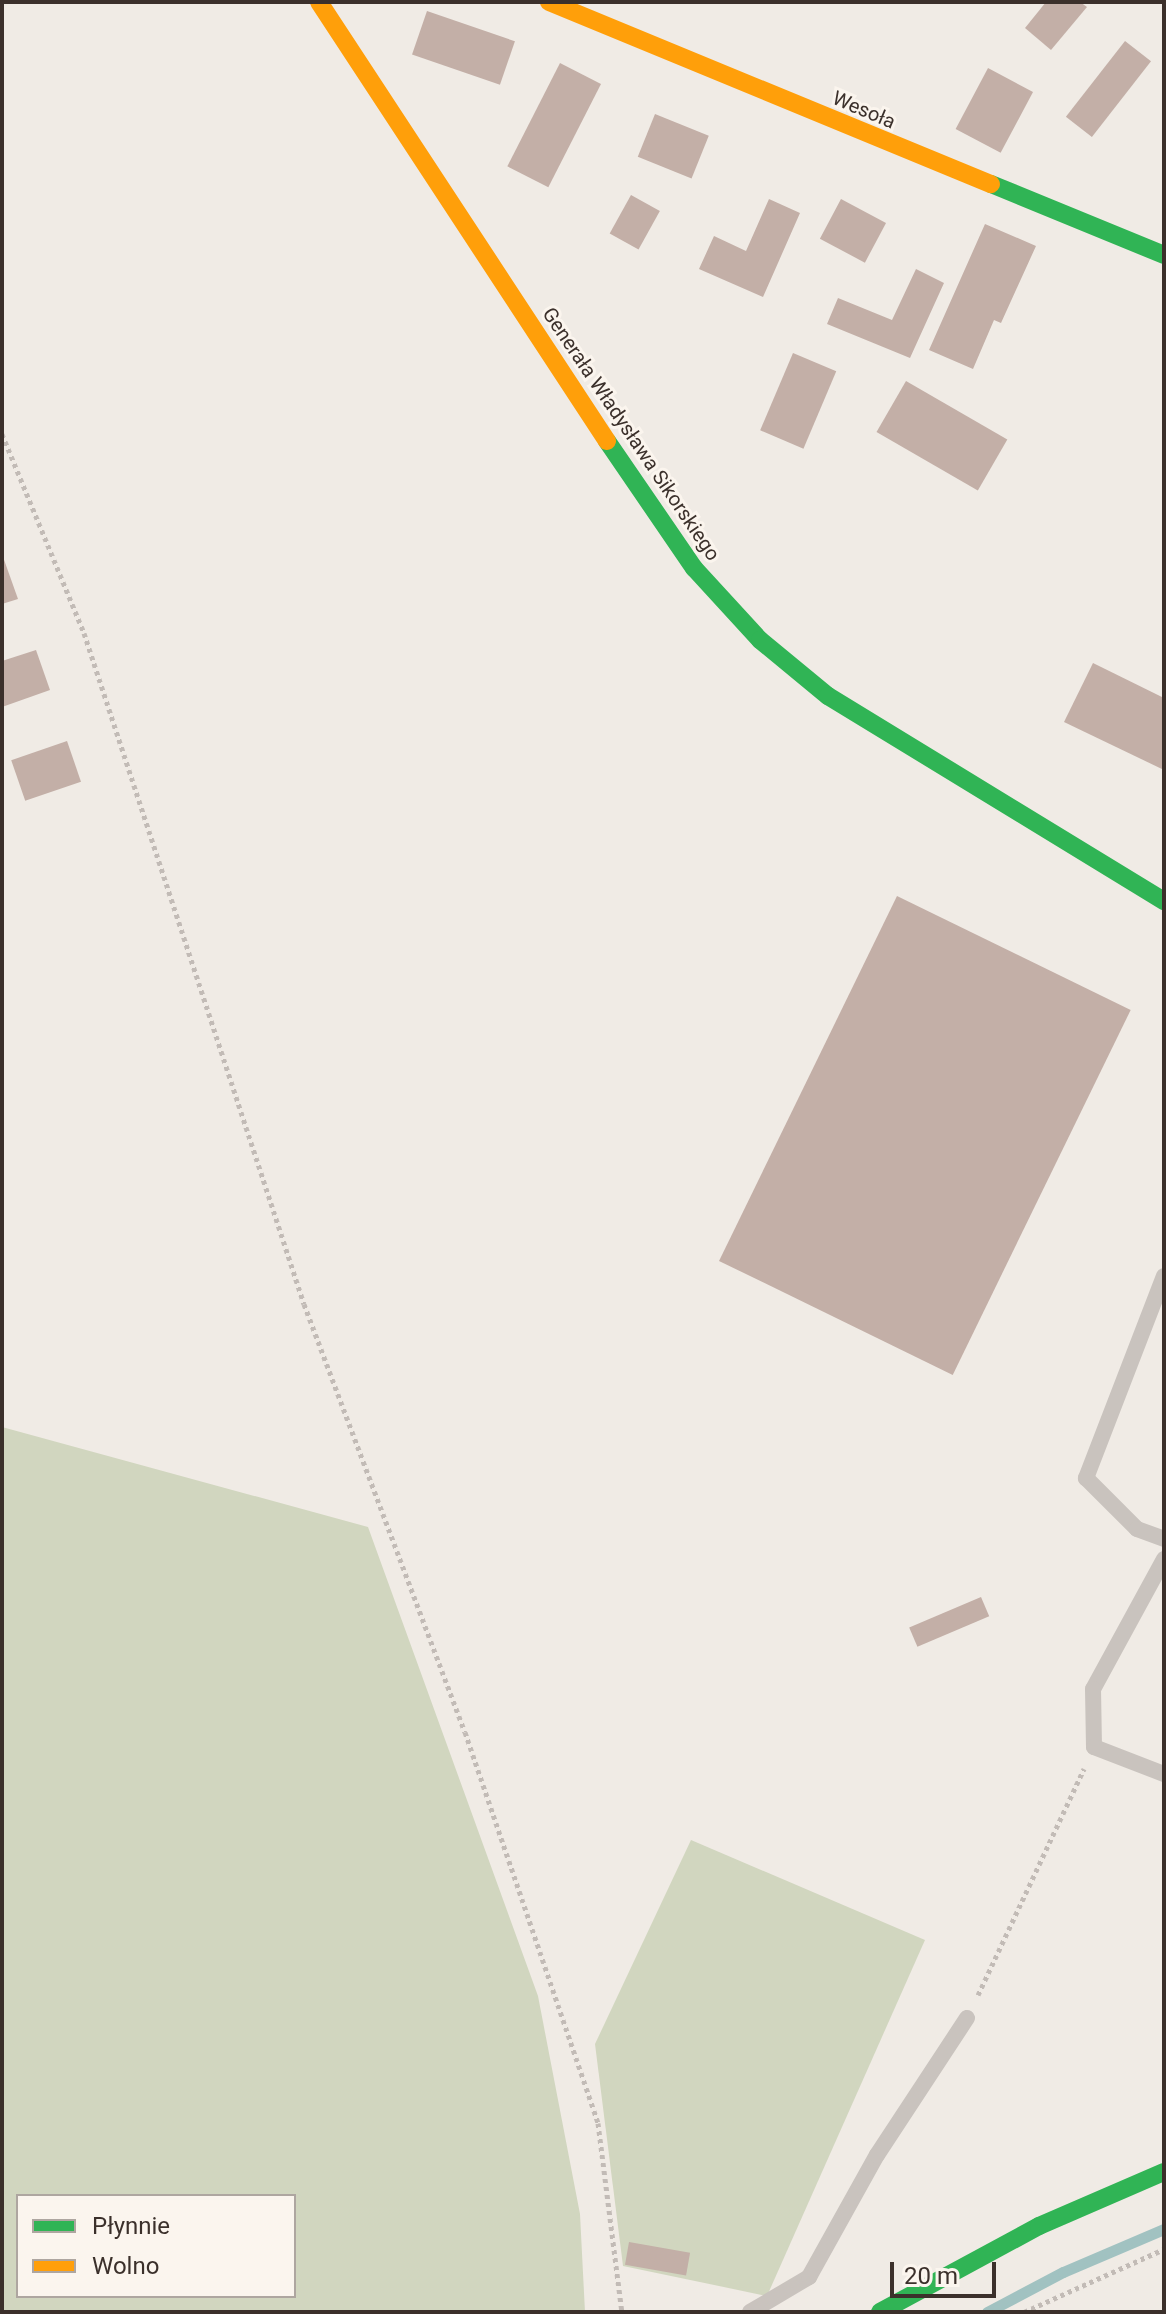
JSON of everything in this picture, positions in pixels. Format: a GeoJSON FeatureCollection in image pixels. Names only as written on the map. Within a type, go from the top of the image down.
{"type":"FeatureCollection","features":[{"type":"Feature","properties":{"kind":"main road","name":"Generała Władysława Sikorskiego"},"geometry":{"type":"LineString","coordinates":[[319,2],[638,488],[694,568],[760,640],[828,696],[1164,901]]}},
{"type":"Feature","properties":{"kind":"main road","name":"Wesoła"},"geometry":{"type":"LineString","coordinates":[[549,2],[1164,255]]}},
{"type":"Feature","properties":{"kind":"main road"},"geometry":{"type":"LineString","coordinates":[[880,2312],[1039,2226],[1164,2172]]}},
{"type":"Feature","properties":{"kind":"lane"},"geometry":{"type":"LineString","coordinates":[[1164,1276],[1086,1478],[1137,1529],[1164,1539]]}},
{"type":"Feature","properties":{"kind":"lane"},"geometry":{"type":"LineString","coordinates":[[1164,1559],[1093,1689],[1094,1747],[1164,1774]]}},
{"type":"Feature","properties":{"kind":"lane"},"geometry":{"type":"LineString","coordinates":[[750,2312],[809,2277],[877,2155],[967,2018]]}},
{"type":"Feature","properties":{"kind":"path"},"geometry":{"type":"LineString","coordinates":[[2,434],[84,633],[304,1304],[465,1732],[598,2123],[622,2312]]}},
{"type":"Feature","properties":{"kind":"path"},"geometry":{"type":"LineString","coordinates":[[967,2018],[1094,1747]]}},
{"type":"Feature","properties":{"kind":"path"},"geometry":{"type":"LineString","coordinates":[[1024,2312],[1164,2249]]}},
{"type":"Feature","properties":{"kind":"green space"},"geometry":{"type":"Polygon","coordinates":[[[2,1427],[368,1527],[538,1996],[580,2214],[585,2312],[2,2312],[2,1427]]]}},
{"type":"Feature","properties":{"kind":"green space"},"geometry":{"type":"Polygon","coordinates":[[[691,1840],[925,1940],[767,2296],[623,2266],[595,2044],[691,1840]]]}},
{"type":"Feature","properties":{"kind":"building"},"geometry":{"type":"Polygon","coordinates":[[[1046,2],[1080,2],[1087,7],[1051,50],[1025,28],[1046,2]]]}},
{"type":"Feature","properties":{"kind":"building"},"geometry":{"type":"Polygon","coordinates":[[[427,11],[515,41],[500,85],[412,54],[427,11]]]}},
{"type":"Feature","properties":{"kind":"building"},"geometry":{"type":"Polygon","coordinates":[[[1125,41],[1151,61],[1092,137],[1066,117],[1125,41]]]}},
{"type":"Feature","properties":{"kind":"building"},"geometry":{"type":"Polygon","coordinates":[[[560,63],[601,84],[548,187],[507,166],[560,63]]]}},
{"type":"Feature","properties":{"kind":"building"},"geometry":{"type":"Polygon","coordinates":[[[988,68],[1033,92],[1001,153],[956,129],[988,68]]]}},
{"type":"Feature","properties":{"kind":"building"},"geometry":{"type":"Polygon","coordinates":[[[655,114],[709,136],[692,178],[638,157],[655,114]]]}},
{"type":"Feature","properties":{"kind":"building"},"geometry":{"type":"Polygon","coordinates":[[[631,195],[660,211],[639,249],[610,233],[631,195]]]}},
{"type":"Feature","properties":{"kind":"building"},"geometry":{"type":"Polygon","coordinates":[[[769,199],[800,213],[763,297],[699,269],[714,236],[746,251],[769,199]]]}},
{"type":"Feature","properties":{"kind":"building"},"geometry":{"type":"Polygon","coordinates":[[[841,199],[886,223],[865,263],[820,239],[841,199]]]}},
{"type":"Feature","properties":{"kind":"building"},"geometry":{"type":"Polygon","coordinates":[[[985,224],[1036,246],[1001,323],[994,320],[973,369],[929,350],[985,224]]]}},
{"type":"Feature","properties":{"kind":"building"},"geometry":{"type":"Polygon","coordinates":[[[916,269],[944,283],[910,358],[827,324],[838,298],[892,320],[916,269]]]}},
{"type":"Feature","properties":{"kind":"building"},"geometry":{"type":"Polygon","coordinates":[[[793,353],[836,371],[803,449],[760,430],[793,353]]]}},
{"type":"Feature","properties":{"kind":"building"},"geometry":{"type":"Polygon","coordinates":[[[906,381],[1007,440],[978,491],[876,432],[906,381]]]}},
{"type":"Feature","properties":{"kind":"building"},"geometry":{"type":"Polygon","coordinates":[[[2,554],[18,599],[2,604],[2,554]]]}},
{"type":"Feature","properties":{"kind":"building"},"geometry":{"type":"Polygon","coordinates":[[[36,650],[50,690],[2,707],[2,661],[36,650]]]}},
{"type":"Feature","properties":{"kind":"building"},"geometry":{"type":"Polygon","coordinates":[[[1093,663],[1164,698],[1164,770],[1064,722],[1093,663]]]}},
{"type":"Feature","properties":{"kind":"building"},"geometry":{"type":"Polygon","coordinates":[[[67,741],[81,782],[25,801],[11,760],[67,741]]]}},
{"type":"Feature","properties":{"kind":"building"},"geometry":{"type":"Polygon","coordinates":[[[897,896],[1131,1010],[953,1375],[719,1261],[897,896]]]}},
{"type":"Feature","properties":{"kind":"building"},"geometry":{"type":"Polygon","coordinates":[[[981,1597],[989,1616],[917,1647],[909,1627],[981,1597]]]}},
{"type":"Feature","properties":{"kind":"building"},"geometry":{"type":"Polygon","coordinates":[[[629,2242],[690,2253],[686,2275],[625,2265],[629,2242]]]}},
{"type":"Feature","properties":{"kind":"waterway"},"geometry":{"type":"LineString","coordinates":[[987,2312],[1063,2272],[1164,2229]]}},
{"type":"Feature","properties":{"kind":"traffic: fast"},"geometry":{"type":"LineString","coordinates":[[991,184],[1164,255]]}},
{"type":"Feature","properties":{"kind":"traffic: fast"},"geometry":{"type":"LineString","coordinates":[[607,441],[694,568],[760,640],[828,696],[1164,901]]}},
{"type":"Feature","properties":{"kind":"traffic: fast"},"geometry":{"type":"LineString","coordinates":[[880,2312],[1039,2226],[1164,2172]]}},
{"type":"Feature","properties":{"kind":"traffic: slow"},"geometry":{"type":"LineString","coordinates":[[319,2],[607,441]]}},
{"type":"Feature","properties":{"kind":"traffic: slow"},"geometry":{"type":"LineString","coordinates":[[549,2],[991,184]]}}]}
